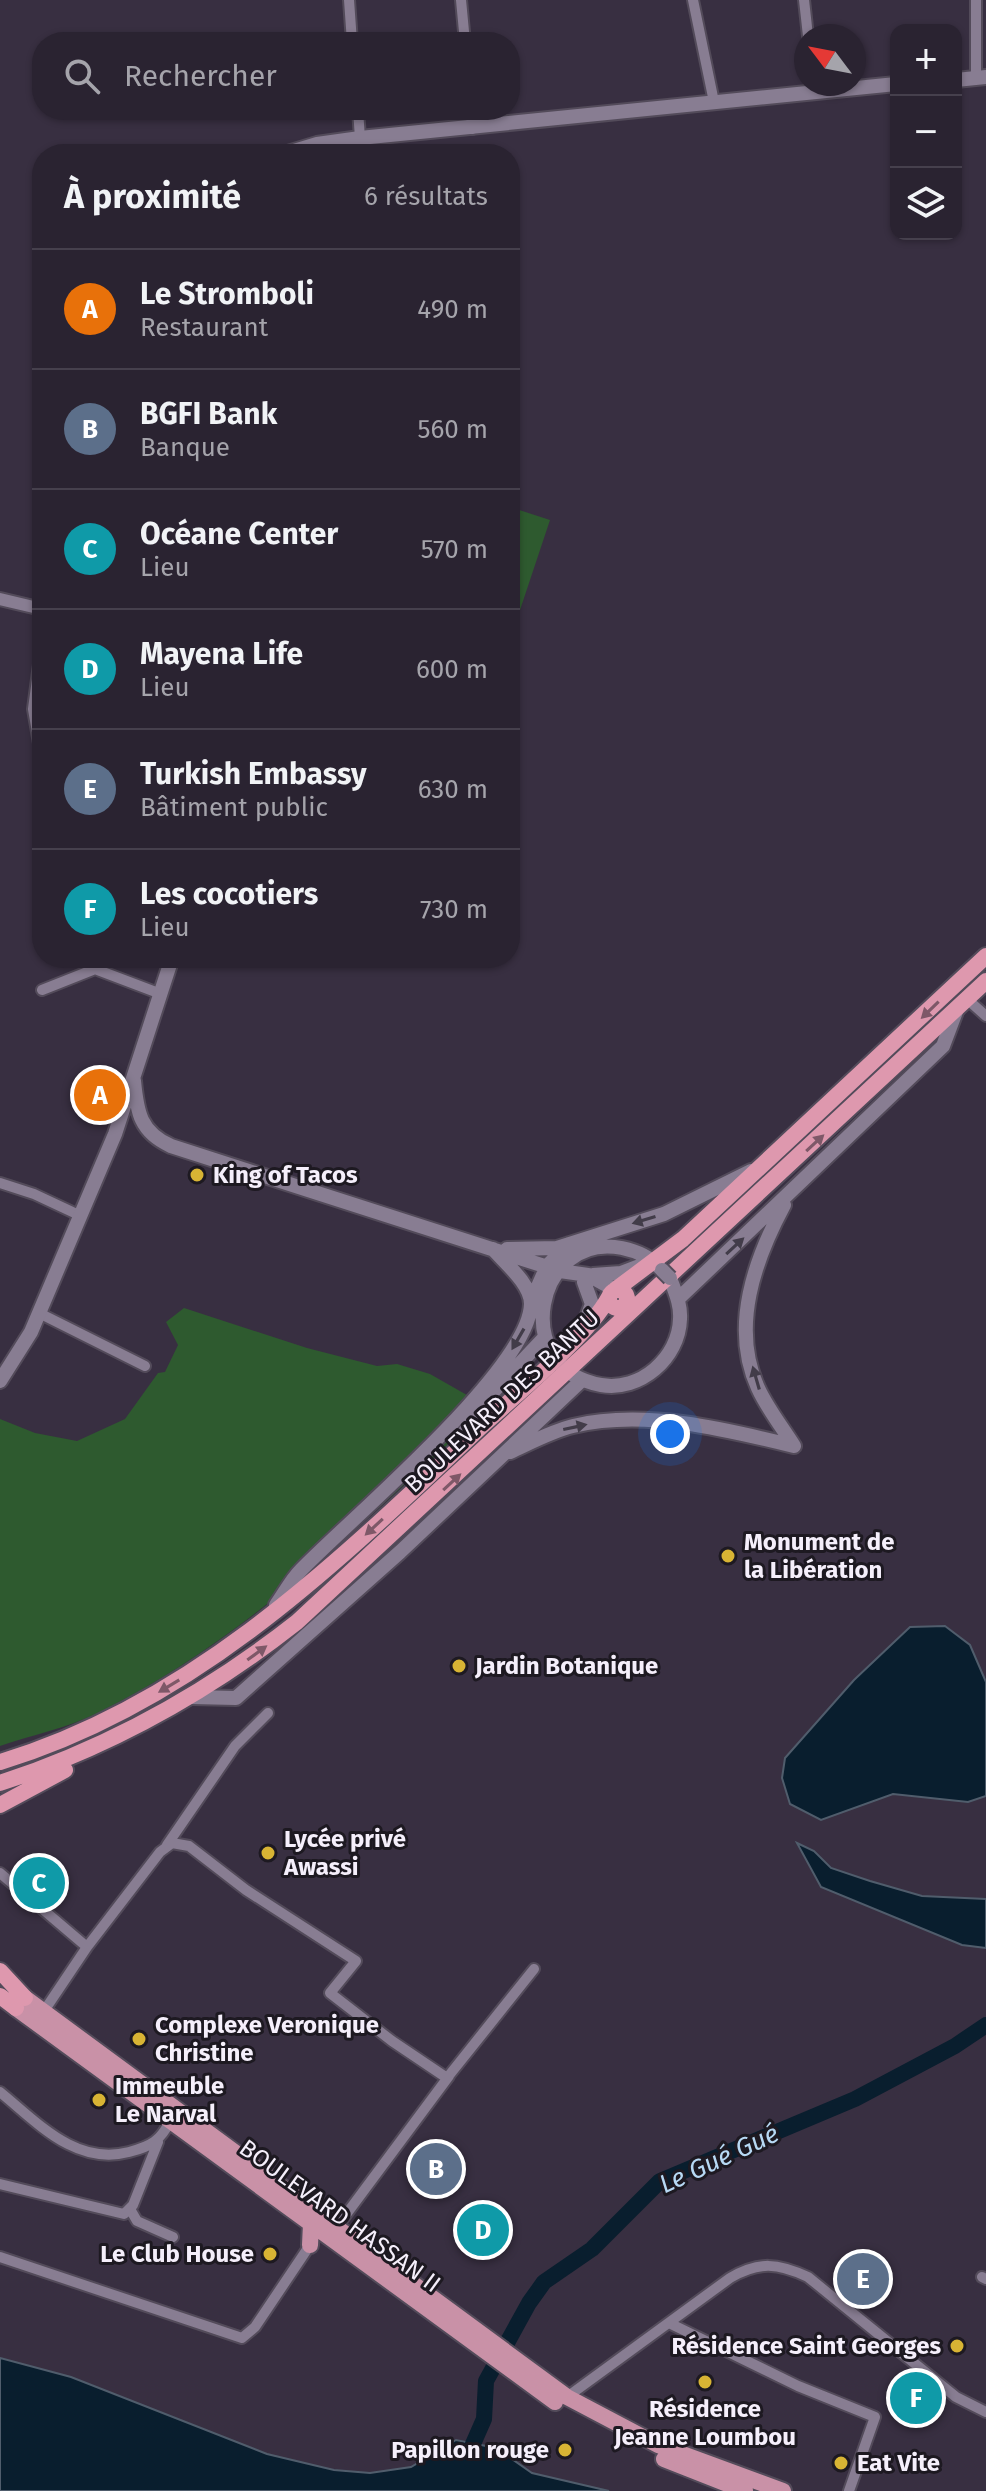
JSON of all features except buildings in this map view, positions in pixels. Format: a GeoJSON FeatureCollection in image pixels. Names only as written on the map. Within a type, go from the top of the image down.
{"type":"FeatureCollection","features":[{"type":"Feature","properties":{"kind":"highway","name":"BOULEVARD DES BANTU"},"geometry":{"type":"LineString","coordinates":[[0,1783],[75,1756],[176,1707],[304,1616],[514,1423],[568,1369],[655,1292],[662,1270],[683,1239],[986,956]]}},
{"type":"Feature","properties":{"kind":"highway","name":"BOULEVARD DES BANTU"},"geometry":{"type":"LineString","coordinates":[[0,1762],[72,1737],[138,1704],[266,1621],[339,1560],[458,1449],[568,1369],[583,1329],[777,1178],[986,981]]}},
{"type":"Feature","properties":{"kind":"highway"},"geometry":{"type":"LineString","coordinates":[[568,1369],[619,1301],[777,1178]]}},
{"type":"Feature","properties":{"kind":"highway"},"geometry":{"type":"LineString","coordinates":[[0,1805],[137,1735],[176,1707]]}},
{"type":"Feature","properties":{"kind":"highway"},"geometry":{"type":"LineString","coordinates":[[0,1971],[21,2003]]}},
{"type":"Feature","properties":{"kind":"highway"},"geometry":{"type":"LineString","coordinates":[[0,1981],[21,2003]]}},
{"type":"Feature","properties":{"kind":"highway"},"geometry":{"type":"LineString","coordinates":[[0,1997],[21,2003]]}},
{"type":"Feature","properties":{"kind":"main road"},"geometry":{"type":"LineString","coordinates":[[866,85],[890,84]]}},
{"type":"Feature","properties":{"kind":"main road"},"geometry":{"type":"LineString","coordinates":[[317,144],[714,102],[794,91]]}},
{"type":"Feature","properties":{"kind":"main road"},"geometry":{"type":"LineString","coordinates":[[0,1381],[21,1350],[39,1313],[115,1134],[169,968]]}},
{"type":"Feature","properties":{"kind":"main road"},"geometry":{"type":"LineString","coordinates":[[678,1299],[943,1046],[962,1004]]}},
{"type":"Feature","properties":{"kind":"main road"},"geometry":{"type":"LineString","coordinates":[[134,1081],[137,1115],[147,1131],[164,1143],[586,1279],[619,1301]]}},
{"type":"Feature","properties":{"kind":"main road"},"geometry":{"type":"LineString","coordinates":[[115,1134],[147,1131]]}},
{"type":"Feature","properties":{"kind":"main road"},"geometry":{"type":"LineString","coordinates":[[492,1249],[557,1248],[570,1244],[664,1214],[765,1163]]}},
{"type":"Feature","properties":{"kind":"main road"},"geometry":{"type":"LineString","coordinates":[[503,1455],[573,1426],[638,1420],[731,1430],[794,1446],[757,1387],[747,1342],[749,1286],[768,1236],[790,1195]]}},
{"type":"Feature","properties":{"kind":"main road"},"geometry":{"type":"LineString","coordinates":[[586,1279],[629,1271],[683,1239]]}},
{"type":"Feature","properties":{"kind":"main road"},"geometry":{"type":"LineString","coordinates":[[266,1621],[299,1573],[450,1426],[523,1336],[531,1302],[558,1270],[568,1261],[590,1250],[613,1246],[635,1251],[662,1270],[678,1299],[680,1321],[675,1343],[664,1362],[647,1376],[626,1384],[604,1386],[568,1369],[545,1337],[542,1325],[543,1301],[558,1270],[570,1244]]}},
{"type":"Feature","properties":{"kind":"main road"},"geometry":{"type":"LineString","coordinates":[[492,1249],[522,1282],[531,1302]]}},
{"type":"Feature","properties":{"kind":"main road"},"geometry":{"type":"LineString","coordinates":[[583,1329],[592,1304],[586,1279]]}},
{"type":"Feature","properties":{"kind":"main road"},"geometry":{"type":"LineString","coordinates":[[458,1449],[473,1413],[545,1337]]}},
{"type":"Feature","properties":{"kind":"main road"},"geometry":{"type":"LineString","coordinates":[[192,1697],[236,1698],[400,1552],[503,1455],[568,1369]]}},
{"type":"Feature","properties":{"kind":"main road","name":"BOULEVARD HASSAN II"},"geometry":{"type":"LineString","coordinates":[[21,2003],[44,2011],[333,2233],[517,2368]]}},
{"type":"Feature","properties":{"kind":"main road","name":"BOULEVARD HASSAN II"},"geometry":{"type":"LineString","coordinates":[[21,2003],[311,2224],[333,2233]]}},
{"type":"Feature","properties":{"kind":"main road"},"geometry":{"type":"LineString","coordinates":[[310,2245],[311,2224]]}},
{"type":"Feature","properties":{"kind":"main road"},"geometry":{"type":"LineString","coordinates":[[310,2245],[333,2233]]}},
{"type":"Feature","properties":{"kind":"main road"},"geometry":{"type":"LineString","coordinates":[[517,2368],[658,2445],[783,2491]]}},
{"type":"Feature","properties":{"kind":"main road"},"geometry":{"type":"LineString","coordinates":[[517,2368],[613,2435],[745,2491]]}},
{"type":"Feature","properties":{"kind":"street"},"geometry":{"type":"LineString","coordinates":[[349,0],[351,32]]}},
{"type":"Feature","properties":{"kind":"street"},"geometry":{"type":"LineString","coordinates":[[461,0],[464,32]]}},
{"type":"Feature","properties":{"kind":"street"},"geometry":{"type":"LineString","coordinates":[[693,0],[714,102]]}},
{"type":"Feature","properties":{"kind":"street"},"geometry":{"type":"LineString","coordinates":[[804,0],[807,24]]}},
{"type":"Feature","properties":{"kind":"street"},"geometry":{"type":"LineString","coordinates":[[976,0],[981,77]]}},
{"type":"Feature","properties":{"kind":"street"},"geometry":{"type":"LineString","coordinates":[[359,120],[360,138]]}},
{"type":"Feature","properties":{"kind":"street"},"geometry":{"type":"LineString","coordinates":[[472,120],[472,129]]}},
{"type":"Feature","properties":{"kind":"street"},"geometry":{"type":"LineString","coordinates":[[0,599],[32,607]]}},
{"type":"Feature","properties":{"kind":"street"},"geometry":{"type":"LineString","coordinates":[[42,990],[95,969],[161,994]]}},
{"type":"Feature","properties":{"kind":"street"},"geometry":{"type":"LineString","coordinates":[[962,1004],[986,1016]]}},
{"type":"Feature","properties":{"kind":"street"},"geometry":{"type":"LineString","coordinates":[[0,1183],[81,1216]]}},
{"type":"Feature","properties":{"kind":"street"},"geometry":{"type":"LineString","coordinates":[[39,1313],[145,1366]]}},
{"type":"Feature","properties":{"kind":"street"},"geometry":{"type":"LineString","coordinates":[[44,2011],[87,1947],[166,1846],[235,1746],[268,1713]]}},
{"type":"Feature","properties":{"kind":"street"},"geometry":{"type":"LineString","coordinates":[[166,1846],[179,1843],[189,1846],[246,1890],[356,1961],[330,1993],[392,2041],[448,2076]]}},
{"type":"Feature","properties":{"kind":"street"},"geometry":{"type":"LineString","coordinates":[[0,1873],[87,1947]]}},
{"type":"Feature","properties":{"kind":"street"},"geometry":{"type":"LineString","coordinates":[[333,2233],[448,2076],[534,1969]]}},
{"type":"Feature","properties":{"kind":"street"},"geometry":{"type":"LineString","coordinates":[[0,2092],[66,2145],[83,2152],[113,2156],[158,2142]]}},
{"type":"Feature","properties":{"kind":"street"},"geometry":{"type":"LineString","coordinates":[[0,2184],[117,2214],[130,2209],[158,2142],[171,2120]]}},
{"type":"Feature","properties":{"kind":"street"},"geometry":{"type":"LineString","coordinates":[[130,2209],[137,2221],[173,2237]]}},
{"type":"Feature","properties":{"kind":"street"},"geometry":{"type":"LineString","coordinates":[[0,2257],[242,2338],[255,2327],[310,2245]]}},
{"type":"Feature","properties":{"kind":"street"},"geometry":{"type":"LineString","coordinates":[[567,2397],[608,2364],[746,2269],[779,2265],[808,2277],[956,2397],[986,2412]]}},
{"type":"Feature","properties":{"kind":"street"},"geometry":{"type":"LineString","coordinates":[[669,2323],[798,2386],[875,2417],[849,2491]]}},
{"type":"Feature","properties":{"kind":"green space"},"geometry":{"type":"Polygon","coordinates":[[[520,510],[550,520],[520,610],[520,510]]]}},
{"type":"Feature","properties":{"kind":"green space"},"geometry":{"type":"Polygon","coordinates":[[[184,1308],[307,1348],[377,1366],[397,1364],[430,1374],[488,1407],[351,1534],[256,1613],[206,1649],[98,1713],[0,1746],[0,1419],[35,1433],[77,1441],[125,1419],[158,1373],[165,1372],[178,1345],[166,1322],[184,1308]]]}},
{"type":"Feature","properties":{"kind":"water"},"geometry":{"type":"Polygon","coordinates":[[[945,1626],[970,1645],[986,1682],[986,1796],[968,1802],[893,1794],[821,1820],[790,1804],[782,1778],[785,1758],[854,1680],[910,1627],[945,1626]]]}},
{"type":"Feature","properties":{"kind":"water"},"geometry":{"type":"Polygon","coordinates":[[[797,1843],[814,1851],[831,1868],[870,1881],[922,1896],[986,1899],[986,1948],[962,1945],[821,1887],[797,1843]]]}},
{"type":"Feature","properties":{"kind":"water"},"geometry":{"type":"Polygon","coordinates":[[[0,2358],[71,2377],[267,2454],[334,2470],[370,2473],[411,2467],[456,2440],[496,2448],[532,2473],[609,2491],[0,2491],[0,2358]]]}},
{"type":"Feature","properties":{"kind":"waterway","name":"Le Gué Gué"},"geometry":{"type":"LineString","coordinates":[[473,2444],[484,2419],[486,2381],[529,2303],[544,2282],[592,2249],[660,2181],[855,2099],[955,2046],[986,2025]]}},
{"type":"Feature","properties":{"kind":"place","name":"Le Stromboli"},"geometry":{"type":"Point","coordinates":[100,1095]}},
{"type":"Feature","properties":{"kind":"place","name":"King of Tacos"},"geometry":{"type":"Point","coordinates":[197,1175]}},
{"type":"Feature","properties":{"kind":"place","name":"Monument de la Libération"},"geometry":{"type":"Point","coordinates":[728,1556]}},
{"type":"Feature","properties":{"kind":"place","name":"Jardin Botanique"},"geometry":{"type":"Point","coordinates":[459,1666]}},
{"type":"Feature","properties":{"kind":"place","name":"Lycée privé Awassi"},"geometry":{"type":"Point","coordinates":[268,1853]}},
{"type":"Feature","properties":{"kind":"place","name":"Océane Center"},"geometry":{"type":"Point","coordinates":[39,1883]}},
{"type":"Feature","properties":{"kind":"place","name":"Complexe Veronique Christine"},"geometry":{"type":"Point","coordinates":[139,2039]}},
{"type":"Feature","properties":{"kind":"place","name":"Immeuble Le Narval"},"geometry":{"type":"Point","coordinates":[99,2100]}},
{"type":"Feature","properties":{"kind":"place","name":"BGFI Bank"},"geometry":{"type":"Point","coordinates":[436,2169]}},
{"type":"Feature","properties":{"kind":"place","name":"Mayena Life"},"geometry":{"type":"Point","coordinates":[483,2230]}},
{"type":"Feature","properties":{"kind":"place","name":"Le Club House"},"geometry":{"type":"Point","coordinates":[270,2254]}},
{"type":"Feature","properties":{"kind":"place","name":"Turkish Embassy"},"geometry":{"type":"Point","coordinates":[863,2279]}},
{"type":"Feature","properties":{"kind":"place","name":"Résidence Saint Georges"},"geometry":{"type":"Point","coordinates":[957,2346]}},
{"type":"Feature","properties":{"kind":"place","name":"Résidence Jeanne Loumbou"},"geometry":{"type":"Point","coordinates":[705,2382]}},
{"type":"Feature","properties":{"kind":"place","name":"Les cocotiers"},"geometry":{"type":"Point","coordinates":[916,2398]}},
{"type":"Feature","properties":{"kind":"place","name":"Papillon rouge"},"geometry":{"type":"Point","coordinates":[565,2450]}},
{"type":"Feature","properties":{"kind":"place","name":"Eat Vite"},"geometry":{"type":"Point","coordinates":[841,2463]}}]}
